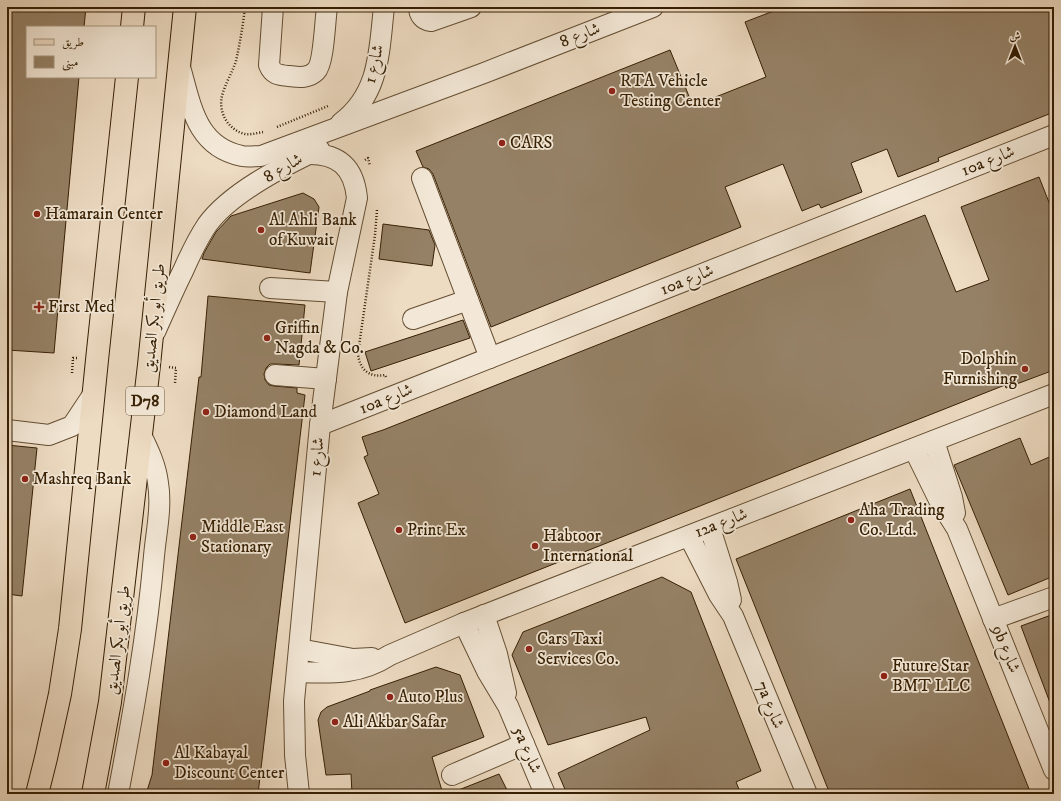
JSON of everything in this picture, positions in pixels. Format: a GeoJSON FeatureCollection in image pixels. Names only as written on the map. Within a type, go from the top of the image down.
{"type":"FeatureCollection","features":[{"type":"Feature","properties":{"kind":"main road"},"geometry":{"type":"LineString","coordinates":[[132,26],[134,7]]}},
{"type":"Feature","properties":{"kind":"main road","name":"طريق أبو بكر الصديق"},"geometry":{"type":"LineString","coordinates":[[93,794],[110,702],[152,339],[185,7]]}},
{"type":"Feature","properties":{"kind":"main road"},"geometry":{"type":"LineString","coordinates":[[37,794],[60,694],[70,629],[126,78]]}},
{"type":"Feature","properties":{"kind":"street"},"geometry":{"type":"LineString","coordinates":[[273,7],[269,65],[274,73],[278,75],[302,77],[312,74],[319,67],[321,62],[327,7]]}},
{"type":"Feature","properties":{"kind":"street","name":"شارع 1"},"geometry":{"type":"LineString","coordinates":[[331,130],[352,115],[366,98],[374,77],[384,7]]}},
{"type":"Feature","properties":{"kind":"street"},"geometry":{"type":"LineString","coordinates":[[419,7],[419,12],[422,17],[431,21],[471,7]]}},
{"type":"Feature","properties":{"kind":"street","name":"شارع 8"},"geometry":{"type":"LineString","coordinates":[[179,64],[193,111],[200,128],[211,141],[226,151],[243,156],[261,156],[484,73],[653,7]]}},
{"type":"Feature","properties":{"kind":"street","name":"شارع 8"},"geometry":{"type":"LineString","coordinates":[[152,339],[196,242],[207,225],[234,197],[307,154],[484,73]]}},
{"type":"Feature","properties":{"kind":"street","name":"10a شارع"},"geometry":{"type":"LineString","coordinates":[[320,425],[1052,142]]}},
{"type":"Feature","properties":{"kind":"street","name":"شارع 1"},"geometry":{"type":"LineString","coordinates":[[299,794],[295,755],[294,701],[320,425],[337,292],[357,198],[356,186],[351,174],[343,164],[332,157],[320,154],[307,154]]}},
{"type":"Feature","properties":{"kind":"street"},"geometry":{"type":"LineString","coordinates":[[422,178],[490,358]]}},
{"type":"Feature","properties":{"kind":"street"},"geometry":{"type":"LineString","coordinates":[[270,288],[337,292]]}},
{"type":"Feature","properties":{"kind":"street"},"geometry":{"type":"LineString","coordinates":[[413,319],[468,300]]}},
{"type":"Feature","properties":{"kind":"street"},"geometry":{"type":"LineString","coordinates":[[275,375],[326,379]]}},
{"type":"Feature","properties":{"kind":"street"},"geometry":{"type":"LineString","coordinates":[[7,430],[49,435],[72,426],[94,393]]}},
{"type":"Feature","properties":{"kind":"street","name":"12a شارع"},"geometry":{"type":"LineString","coordinates":[[297,672],[333,673],[368,667],[390,655],[484,615],[1054,394]]}},
{"type":"Feature","properties":{"kind":"street"},"geometry":{"type":"LineString","coordinates":[[118,794],[142,658],[152,580],[159,502],[159,485],[155,467],[149,450],[141,435]]}},
{"type":"Feature","properties":{"kind":"street","name":"9b شارع"},"geometry":{"type":"LineString","coordinates":[[934,441],[952,497],[957,529]]}},
{"type":"Feature","properties":{"kind":"street","name":"9b شارع"},"geometry":{"type":"LineString","coordinates":[[914,449],[940,502],[957,529],[1054,770]]}},
{"type":"Feature","properties":{"kind":"street","name":"7a شارع"},"geometry":{"type":"LineString","coordinates":[[710,528],[727,582],[733,616]]}},
{"type":"Feature","properties":{"kind":"street","name":"7a شارع"},"geometry":{"type":"LineString","coordinates":[[690,536],[717,591],[733,616],[807,794]]}},
{"type":"Feature","properties":{"kind":"street"},"geometry":{"type":"LineString","coordinates":[[993,619],[1054,597]]}},
{"type":"Feature","properties":{"kind":"street","name":"5a شارع"},"geometry":{"type":"LineString","coordinates":[[484,615],[502,675],[508,706]]}},
{"type":"Feature","properties":{"kind":"street","name":"5a شارع"},"geometry":{"type":"LineString","coordinates":[[464,623],[486,671],[508,706],[545,794]]}},
{"type":"Feature","properties":{"kind":"street","name":"12a شارع"},"geometry":{"type":"LineString","coordinates":[[299,649],[353,659],[366,659],[390,655]]}},
{"type":"Feature","properties":{"kind":"street"},"geometry":{"type":"LineString","coordinates":[[452,775],[524,744]]}},
{"type":"Feature","properties":{"kind":"path"},"geometry":{"type":"LineString","coordinates":[[72,373],[73,358]]}},
{"type":"Feature","properties":{"kind":"path"},"geometry":{"type":"LineString","coordinates":[[174,383],[176,368]]}},
{"type":"Feature","properties":{"kind":"building","name":"Hamarain Center"},"geometry":{"type":"Polygon","coordinates":[[[7,7],[86,7],[84,26],[26,26],[26,78],[79,78],[54,353],[7,350],[7,7]]]}},
{"type":"Feature","properties":{"kind":"building"},"geometry":{"type":"Polygon","coordinates":[[[784,7],[1054,7],[1054,112],[938,158],[939,161],[898,177],[887,149],[851,163],[862,192],[821,208],[819,204],[802,211],[783,164],[725,187],[741,227],[491,327],[433,174],[429,169],[423,167],[416,151],[670,50],[693,106],[766,77],[745,22],[784,7]]]}},
{"type":"Feature","properties":{"kind":"building"},"geometry":{"type":"Polygon","coordinates":[[[1039,177],[1054,215],[1054,370],[1006,388],[1005,385],[405,623],[358,503],[379,494],[364,457],[368,455],[362,437],[925,215],[956,292],[989,280],[961,207],[1039,177]]]}},
{"type":"Feature","properties":{"kind":"building","name":"Al Ahli Bank of Kuwait"},"geometry":{"type":"Polygon","coordinates":[[[303,193],[314,199],[319,207],[310,273],[202,259],[216,232],[231,216],[303,193]]]}},
{"type":"Feature","properties":{"kind":"building"},"geometry":{"type":"Polygon","coordinates":[[[383,224],[429,230],[435,245],[432,266],[379,259],[383,224]]]}},
{"type":"Feature","properties":{"kind":"building"},"geometry":{"type":"Polygon","coordinates":[[[208,296],[305,305],[299,365],[270,364],[266,368],[264,374],[265,380],[269,385],[297,388],[297,393],[305,395],[258,794],[146,794],[152,775],[199,377],[201,377],[208,296]]]}},
{"type":"Feature","properties":{"kind":"building"},"geometry":{"type":"Polygon","coordinates":[[[463,320],[470,338],[371,371],[365,352],[463,320]]]}},
{"type":"Feature","properties":{"kind":"building"},"geometry":{"type":"Polygon","coordinates":[[[1020,438],[1031,465],[1054,455],[1054,576],[1008,595],[954,465],[1020,438]]]}},
{"type":"Feature","properties":{"kind":"building"},"geometry":{"type":"Polygon","coordinates":[[[7,445],[37,448],[22,596],[7,594],[7,445]]]}},
{"type":"Feature","properties":{"kind":"building","name":"Future Star BMT LLC"},"geometry":{"type":"Polygon","coordinates":[[[910,489],[1031,794],[830,794],[736,559],[910,489]]]}},
{"type":"Feature","properties":{"kind":"building"},"geometry":{"type":"Polygon","coordinates":[[[662,577],[691,592],[761,771],[736,782],[741,794],[567,794],[558,773],[650,730],[646,717],[548,745],[512,655],[523,632],[662,577]]]}},
{"type":"Feature","properties":{"kind":"building"},"geometry":{"type":"Polygon","coordinates":[[[1054,614],[1054,708],[1052,708],[1021,626],[1054,614]]]}},
{"type":"Feature","properties":{"kind":"building"},"geometry":{"type":"Polygon","coordinates":[[[436,667],[460,675],[484,737],[432,757],[443,794],[352,794],[351,774],[326,775],[318,720],[321,712],[327,707],[370,690],[436,667]]]}},
{"type":"Feature","properties":{"kind":"building"},"geometry":{"type":"Polygon","coordinates":[[[499,774],[509,794],[451,794],[451,793],[499,774]]]}},
{"type":"Feature","properties":{"kind":"place","name":"RTA Vehicle Testing Center"},"geometry":{"type":"Point","coordinates":[612,91]}},
{"type":"Feature","properties":{"kind":"place","name":"CARS"},"geometry":{"type":"Point","coordinates":[502,143]}},
{"type":"Feature","properties":{"kind":"place","name":"Hamarain Center"},"geometry":{"type":"Point","coordinates":[37,214]}},
{"type":"Feature","properties":{"kind":"place","name":"Al Ahli Bank of Kuwait"},"geometry":{"type":"Point","coordinates":[261,230]}},
{"type":"Feature","properties":{"kind":"place","name":"First Med"},"geometry":{"type":"Point","coordinates":[39,307]}},
{"type":"Feature","properties":{"kind":"place","name":"Griffin Nagda & Co."},"geometry":{"type":"Point","coordinates":[267,338]}},
{"type":"Feature","properties":{"kind":"place","name":"Dolphin Furnishing"},"geometry":{"type":"Point","coordinates":[1025,369]}},
{"type":"Feature","properties":{"kind":"place","name":"Diamond Land"},"geometry":{"type":"Point","coordinates":[206,412]}},
{"type":"Feature","properties":{"kind":"place","name":"Mashreq Bank"},"geometry":{"type":"Point","coordinates":[25,479]}},
{"type":"Feature","properties":{"kind":"place","name":"Aha Trading Co. Ltd."},"geometry":{"type":"Point","coordinates":[851,520]}},
{"type":"Feature","properties":{"kind":"place","name":"Print Ex"},"geometry":{"type":"Point","coordinates":[399,530]}},
{"type":"Feature","properties":{"kind":"place","name":"Middle East Stationary"},"geometry":{"type":"Point","coordinates":[193,537]}},
{"type":"Feature","properties":{"kind":"place","name":"Habtoor International"},"geometry":{"type":"Point","coordinates":[535,546]}},
{"type":"Feature","properties":{"kind":"place","name":"Cars Taxi Services Co."},"geometry":{"type":"Point","coordinates":[529,649]}},
{"type":"Feature","properties":{"kind":"place","name":"Future Star BMT LLC"},"geometry":{"type":"Point","coordinates":[884,676]}},
{"type":"Feature","properties":{"kind":"place","name":"Auto Plus"},"geometry":{"type":"Point","coordinates":[390,697]}},
{"type":"Feature","properties":{"kind":"place","name":"Ali Akbar Safar"},"geometry":{"type":"Point","coordinates":[335,722]}},
{"type":"Feature","properties":{"kind":"place","name":"Al Kabayal Discount Center"},"geometry":{"type":"Point","coordinates":[166,763]}}]}
